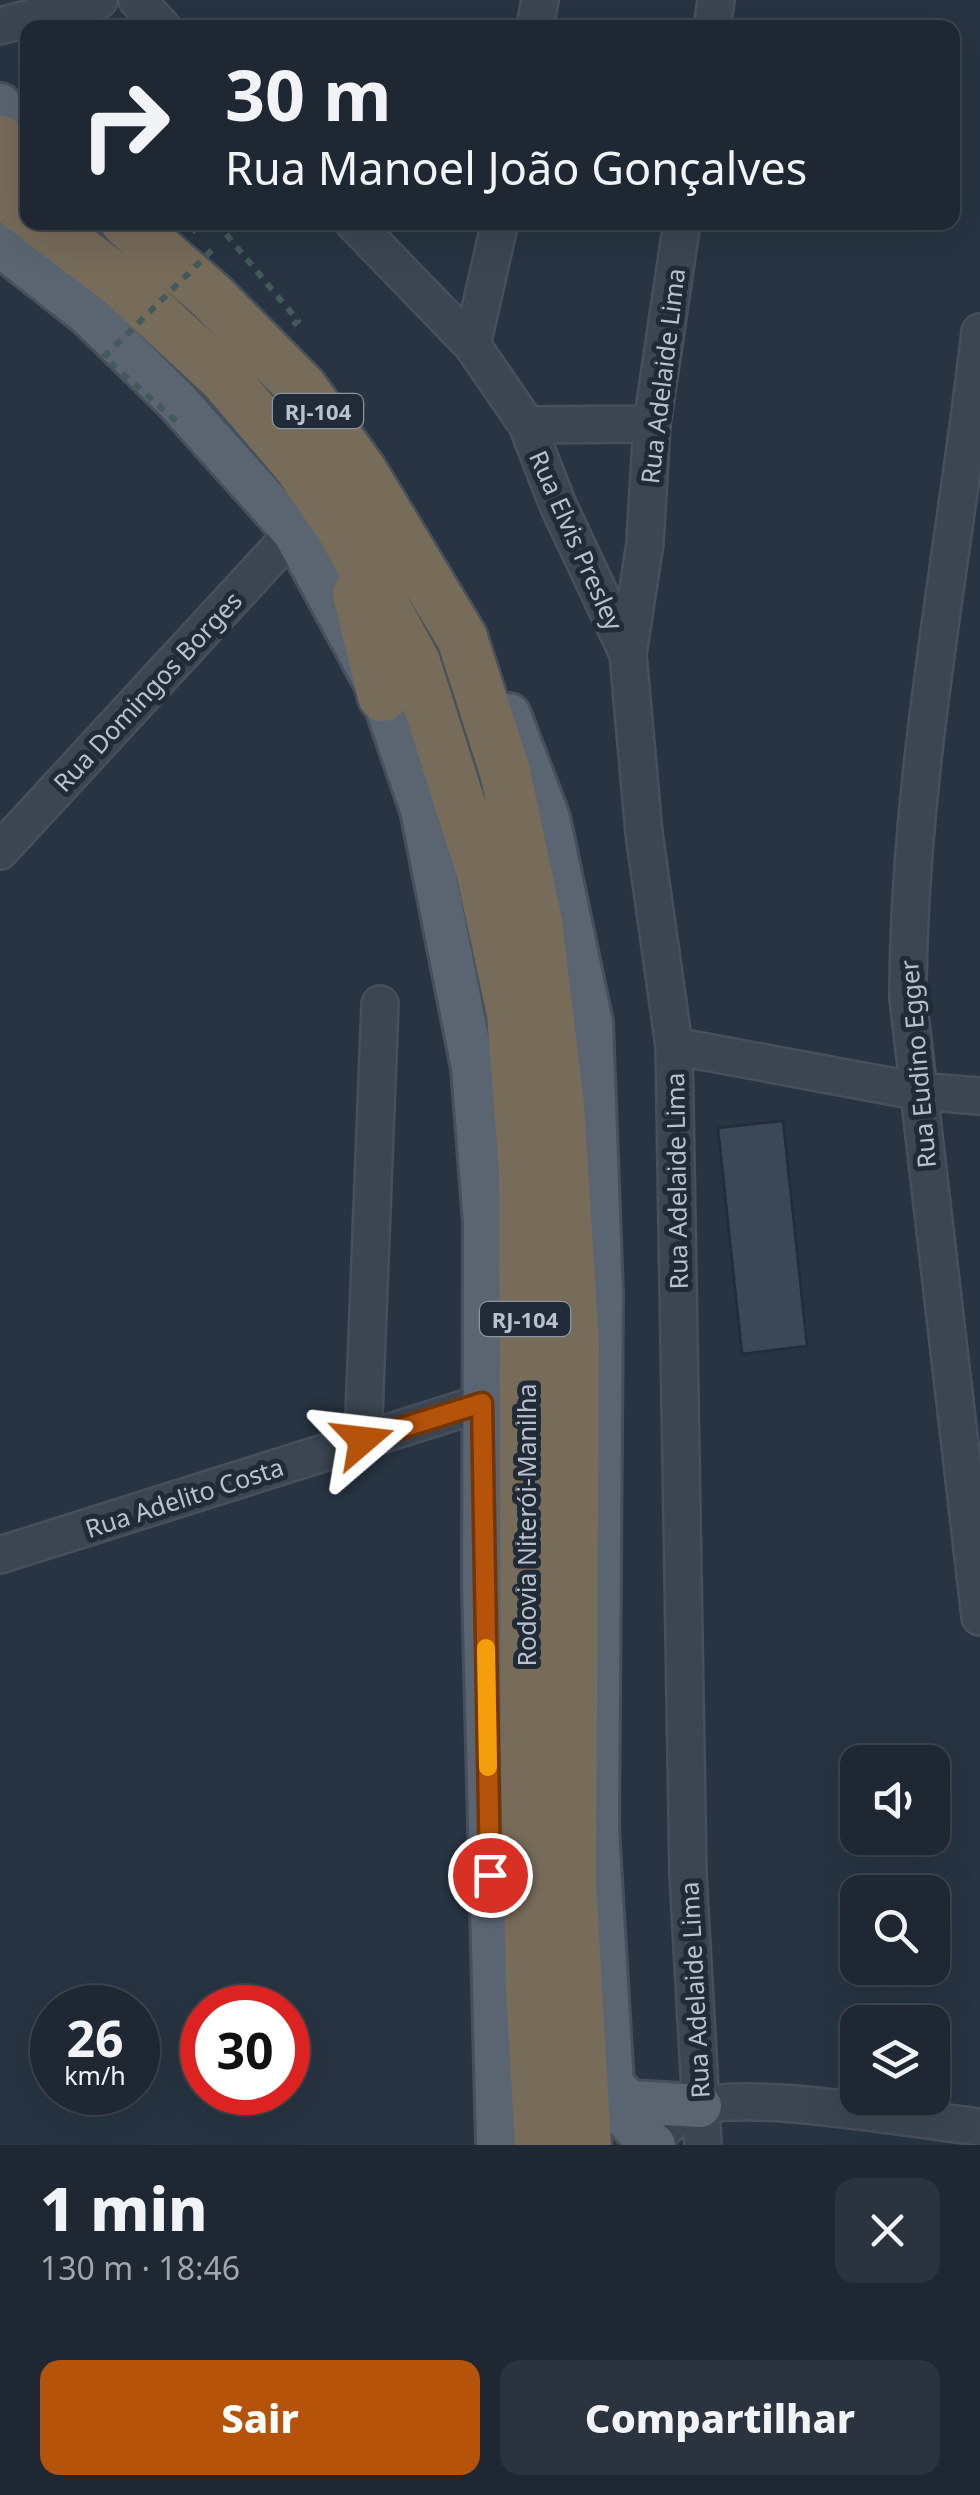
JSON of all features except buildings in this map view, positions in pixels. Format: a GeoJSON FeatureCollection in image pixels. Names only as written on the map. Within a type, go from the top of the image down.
{"type":"FeatureCollection","features":[{"type":"Feature","properties":{"kind":"highway"},"geometry":{"type":"LineString","coordinates":[[12,161],[20,186]]}},
{"type":"Feature","properties":{"kind":"highway","name":"Rodovia Niterói-Manilha"},"geometry":{"type":"LineString","coordinates":[[52,230],[120,282],[223,378],[298,466],[317,529],[415,662],[481,870],[512,1014],[524,1170],[526,1763],[531,1992],[540,2145]]}},
{"type":"Feature","properties":{"kind":"highway","name":"Rodovia Niterói-Manilha"},"geometry":{"type":"LineString","coordinates":[[135,230],[212,296],[302,388],[362,472],[462,638],[505,772],[537,922],[559,1106],[574,1344],[571,1884],[586,2145]]}},
{"type":"Feature","properties":{"kind":"highway","name":"RJ-104"},"geometry":{"type":"LineString","coordinates":[[317,529],[383,696]]}},
{"type":"Feature","properties":{"kind":"main road"},"geometry":{"type":"LineString","coordinates":[[0,105],[12,161]]}},
{"type":"Feature","properties":{"kind":"main road"},"geometry":{"type":"LineString","coordinates":[[0,245],[88,314],[317,529]]}},
{"type":"Feature","properties":{"kind":"main road","name":"RJ-104"},"geometry":{"type":"LineString","coordinates":[[462,638],[512,722],[548,818],[590,1024],[601,1293],[597,1829],[611,2076]]}},
{"type":"Feature","properties":{"kind":"main road","name":"RJ-104"},"geometry":{"type":"LineString","coordinates":[[383,696],[422,810],[473,1068],[485,1223],[482,1403],[498,2145]]}},
{"type":"Feature","properties":{"kind":"main road"},"geometry":{"type":"LineString","coordinates":[[611,2076],[629,2102],[701,2126]]}},
{"type":"Feature","properties":{"kind":"main road"},"geometry":{"type":"LineString","coordinates":[[611,2076],[618,2109],[652,2144]]}},
{"type":"Feature","properties":{"kind":"street"},"geometry":{"type":"LineString","coordinates":[[0,26],[42,6],[99,0]]}},
{"type":"Feature","properties":{"kind":"street"},"geometry":{"type":"LineString","coordinates":[[137,0],[156,20]]}},
{"type":"Feature","properties":{"kind":"street","name":"Rua Elvis Presley"},"geometry":{"type":"LineString","coordinates":[[360,230],[472,345],[526,425],[628,654]]}},
{"type":"Feature","properties":{"kind":"street"},"geometry":{"type":"LineString","coordinates":[[472,345],[498,230]]}},
{"type":"Feature","properties":{"kind":"street","name":"Rua Adelaide Lima"},"geometry":{"type":"LineString","coordinates":[[681,230],[652,424],[644,543],[628,654],[644,833],[674,1046],[688,1874],[701,2126]]}},
{"type":"Feature","properties":{"kind":"street","name":"Rua Eudino Egger"},"geometry":{"type":"LineString","coordinates":[[980,332],[919,803],[908,923],[916,1091],[980,1617]]}},
{"type":"Feature","properties":{"kind":"street","name":"Rua Elvis Presley"},"geometry":{"type":"LineString","coordinates":[[526,425],[652,424]]}},
{"type":"Feature","properties":{"kind":"street","name":"Rua Domingos Borges"},"geometry":{"type":"LineString","coordinates":[[0,851],[317,529]]}},
{"type":"Feature","properties":{"kind":"street"},"geometry":{"type":"LineString","coordinates":[[363,1440],[380,1004]]}},
{"type":"Feature","properties":{"kind":"street"},"geometry":{"type":"LineString","coordinates":[[674,1046],[916,1091],[980,1096]]}},
{"type":"Feature","properties":{"kind":"street","name":"Rua Adelito Costa"},"geometry":{"type":"LineString","coordinates":[[0,1555],[482,1403]]}},
{"type":"Feature","properties":{"kind":"street"},"geometry":{"type":"LineString","coordinates":[[652,2144],[678,2115],[701,2126],[772,2104],[980,2128]]}},
{"type":"Feature","properties":{"kind":"path"},"geometry":{"type":"LineString","coordinates":[[176,421],[104,357],[213,249]]}},
{"type":"Feature","properties":{"kind":"slow traffic"},"geometry":{"type":"LineString","coordinates":[[486,1648],[488,1767]]}},
{"type":"Feature","properties":{"kind":"route"},"geometry":{"type":"LineString","coordinates":[[363,1440],[482,1403],[490,1875]]}}]}
